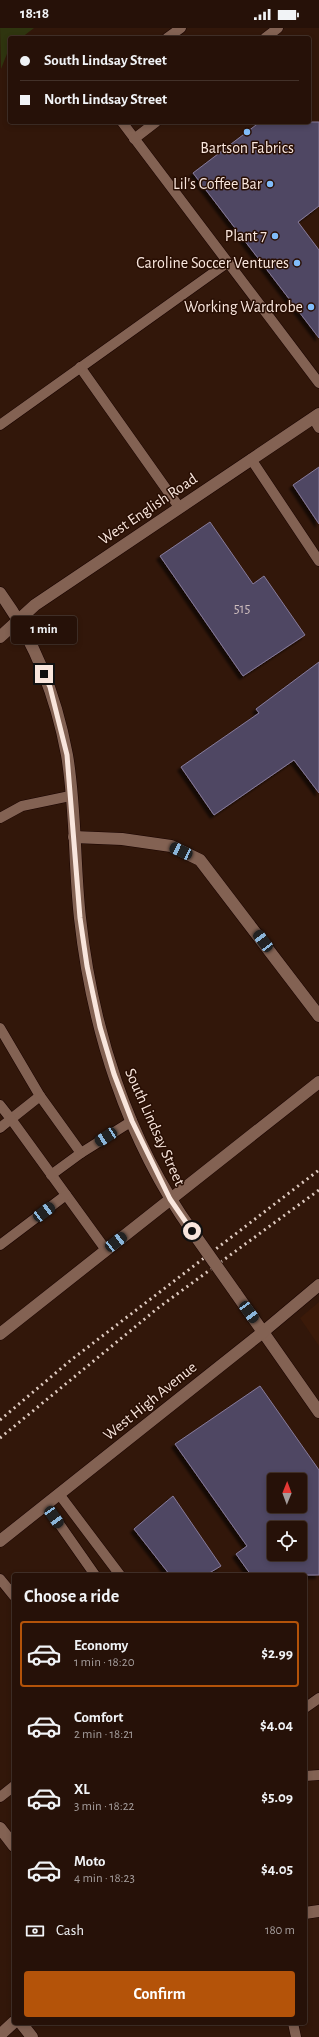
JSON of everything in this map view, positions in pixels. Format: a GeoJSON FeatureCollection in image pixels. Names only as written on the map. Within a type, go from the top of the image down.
{"type":"FeatureCollection","features":[{"type":"Feature","properties":{"kind":"main road","name":"West English Road"},"geometry":{"type":"LineString","coordinates":[[0,637],[35,605],[251,459],[317,420]]}},
{"type":"Feature","properties":{"kind":"main road","name":"South Lindsay Street"},"geometry":{"type":"LineString","coordinates":[[0,593],[19,620],[50,687],[67,755],[80,918],[87,966],[100,1027],[114,1074],[132,1121],[170,1199],[319,1410]]}},
{"type":"Feature","properties":{"kind":"main road"},"geometry":{"type":"LineString","coordinates":[[74,837],[122,839],[171,846],[200,860],[319,1016]]}},
{"type":"Feature","properties":{"kind":"main road"},"geometry":{"type":"LineString","coordinates":[[0,1334],[319,1082]]}},
{"type":"Feature","properties":{"kind":"main road","name":"West High Avenue"},"geometry":{"type":"LineString","coordinates":[[0,1541],[263,1332],[319,1285]]}},
{"type":"Feature","properties":{"kind":"main road"},"geometry":{"type":"LineString","coordinates":[[0,1828],[12,1843]]}},
{"type":"Feature","properties":{"kind":"main road"},"geometry":{"type":"LineString","coordinates":[[307,1913],[319,1911]]}},
{"type":"Feature","properties":{"kind":"main road"},"geometry":{"type":"LineString","coordinates":[[0,2035],[12,2024]]}},
{"type":"Feature","properties":{"kind":"main road"},"geometry":{"type":"LineString","coordinates":[[23,2025],[32,2037]]}},
{"type":"Feature","properties":{"kind":"lane"},"geometry":{"type":"LineString","coordinates":[[170,36],[181,28]]}},
{"type":"Feature","properties":{"kind":"lane"},"geometry":{"type":"LineString","coordinates":[[268,36],[278,28]]}},
{"type":"Feature","properties":{"kind":"lane"},"geometry":{"type":"LineString","coordinates":[[123,124],[319,383]]}},
{"type":"Feature","properties":{"kind":"lane"},"geometry":{"type":"LineString","coordinates":[[134,139],[153,124]]}},
{"type":"Feature","properties":{"kind":"lane"},"geometry":{"type":"LineString","coordinates":[[0,425],[228,263]]}},
{"type":"Feature","properties":{"kind":"lane"},"geometry":{"type":"LineString","coordinates":[[80,367],[179,507]]}},
{"type":"Feature","properties":{"kind":"lane"},"geometry":{"type":"LineString","coordinates":[[251,459],[319,561]]}},
{"type":"Feature","properties":{"kind":"lane"},"geometry":{"type":"LineString","coordinates":[[0,818],[22,806],[70,796]]}},
{"type":"Feature","properties":{"kind":"lane"},"geometry":{"type":"LineString","coordinates":[[0,1028],[40,1096],[81,1153]]}},
{"type":"Feature","properties":{"kind":"lane"},"geometry":{"type":"LineString","coordinates":[[0,1128],[40,1096]]}},
{"type":"Feature","properties":{"kind":"lane"},"geometry":{"type":"LineString","coordinates":[[0,1105],[106,1250]]}},
{"type":"Feature","properties":{"kind":"lane"},"geometry":{"type":"LineString","coordinates":[[51,1175],[81,1153],[132,1121]]}},
{"type":"Feature","properties":{"kind":"lane"},"geometry":{"type":"LineString","coordinates":[[0,1245],[66,1195]]}},
{"type":"Feature","properties":{"kind":"lane"},"geometry":{"type":"LineString","coordinates":[[59,1494],[118,1573]]}},
{"type":"Feature","properties":{"kind":"lane"},"geometry":{"type":"LineString","coordinates":[[46,1505],[94,1573]]}},
{"type":"Feature","properties":{"kind":"lane"},"geometry":{"type":"LineString","coordinates":[[0,1579],[12,1594]]}},
{"type":"Feature","properties":{"kind":"lane"},"geometry":{"type":"LineString","coordinates":[[307,1707],[319,1698]]}},
{"type":"Feature","properties":{"kind":"lane"},"geometry":{"type":"LineString","coordinates":[[307,1776],[319,1775]]}},
{"type":"Feature","properties":{"kind":"lane"},"geometry":{"type":"LineString","coordinates":[[0,1797],[12,1788]]}},
{"type":"Feature","properties":{"kind":"lane"},"geometry":{"type":"LineString","coordinates":[[293,2025],[296,2037]]}},
{"type":"Feature","properties":{"kind":"shaded area"},"geometry":{"type":"Polygon","coordinates":[[[319,1302],[319,1346],[300,1318],[319,1302]]]}},
{"type":"Feature","properties":{"kind":"green space"},"geometry":{"type":"Polygon","coordinates":[[[0,28],[34,28],[24,36],[8,36],[8,51],[1,69],[0,28]]]}},
{"type":"Feature","properties":{"kind":"building","name":"Plant 7"},"geometry":{"type":"Polygon","coordinates":[[[311,122],[319,122],[319,206],[298,222],[319,250],[319,338],[193,173],[257,124],[311,124],[311,122]]]}},
{"type":"Feature","properties":{"kind":"building"},"geometry":{"type":"Polygon","coordinates":[[[319,467],[319,524],[293,485],[319,467]]]}},
{"type":"Feature","properties":{"kind":"building"},"geometry":{"type":"Polygon","coordinates":[[[210,522],[253,584],[264,576],[305,635],[243,676],[160,556],[210,522]]]}},
{"type":"Feature","properties":{"kind":"building"},"geometry":{"type":"Polygon","coordinates":[[[319,662],[319,793],[294,760],[214,815],[181,767],[259,713],[256,709],[319,662]]]}},
{"type":"Feature","properties":{"kind":"building"},"geometry":{"type":"Polygon","coordinates":[[[260,1386],[319,1470],[319,1575],[307,1575],[307,1573],[250,1573],[236,1554],[247,1546],[175,1444],[260,1386]]]}},
{"type":"Feature","properties":{"kind":"building"},"geometry":{"type":"Polygon","coordinates":[[[173,1496],[221,1566],[209,1573],[168,1573],[134,1529],[173,1496]]]}},
{"type":"Feature","properties":{"kind":"railway"},"geometry":{"type":"LineString","coordinates":[[0,1420],[71,1360],[319,1170]]}},
{"type":"Feature","properties":{"kind":"railway"},"geometry":{"type":"LineString","coordinates":[[0,1438],[158,1308],[319,1190]]}},
{"type":"Feature","properties":{"kind":"place","name":"Bartson Fabrics"},"geometry":{"type":"Point","coordinates":[247,132]}},
{"type":"Feature","properties":{"kind":"place","name":"Lil's Coffee Bar"},"geometry":{"type":"Point","coordinates":[270,184]}},
{"type":"Feature","properties":{"kind":"place","name":"Plant 7"},"geometry":{"type":"Point","coordinates":[275,236]}},
{"type":"Feature","properties":{"kind":"place","name":"Caroline Soccer Ventures"},"geometry":{"type":"Point","coordinates":[297,263]}},
{"type":"Feature","properties":{"kind":"place","name":"Working Wardrobe"},"geometry":{"type":"Point","coordinates":[311,307]}},
{"type":"Feature","properties":{"kind":"route"},"geometry":{"type":"LineString","coordinates":[[44,674],[50,687],[67,755],[80,918],[87,966],[100,1027],[114,1074],[132,1121],[152,1166],[170,1199],[192,1231]]}}]}
